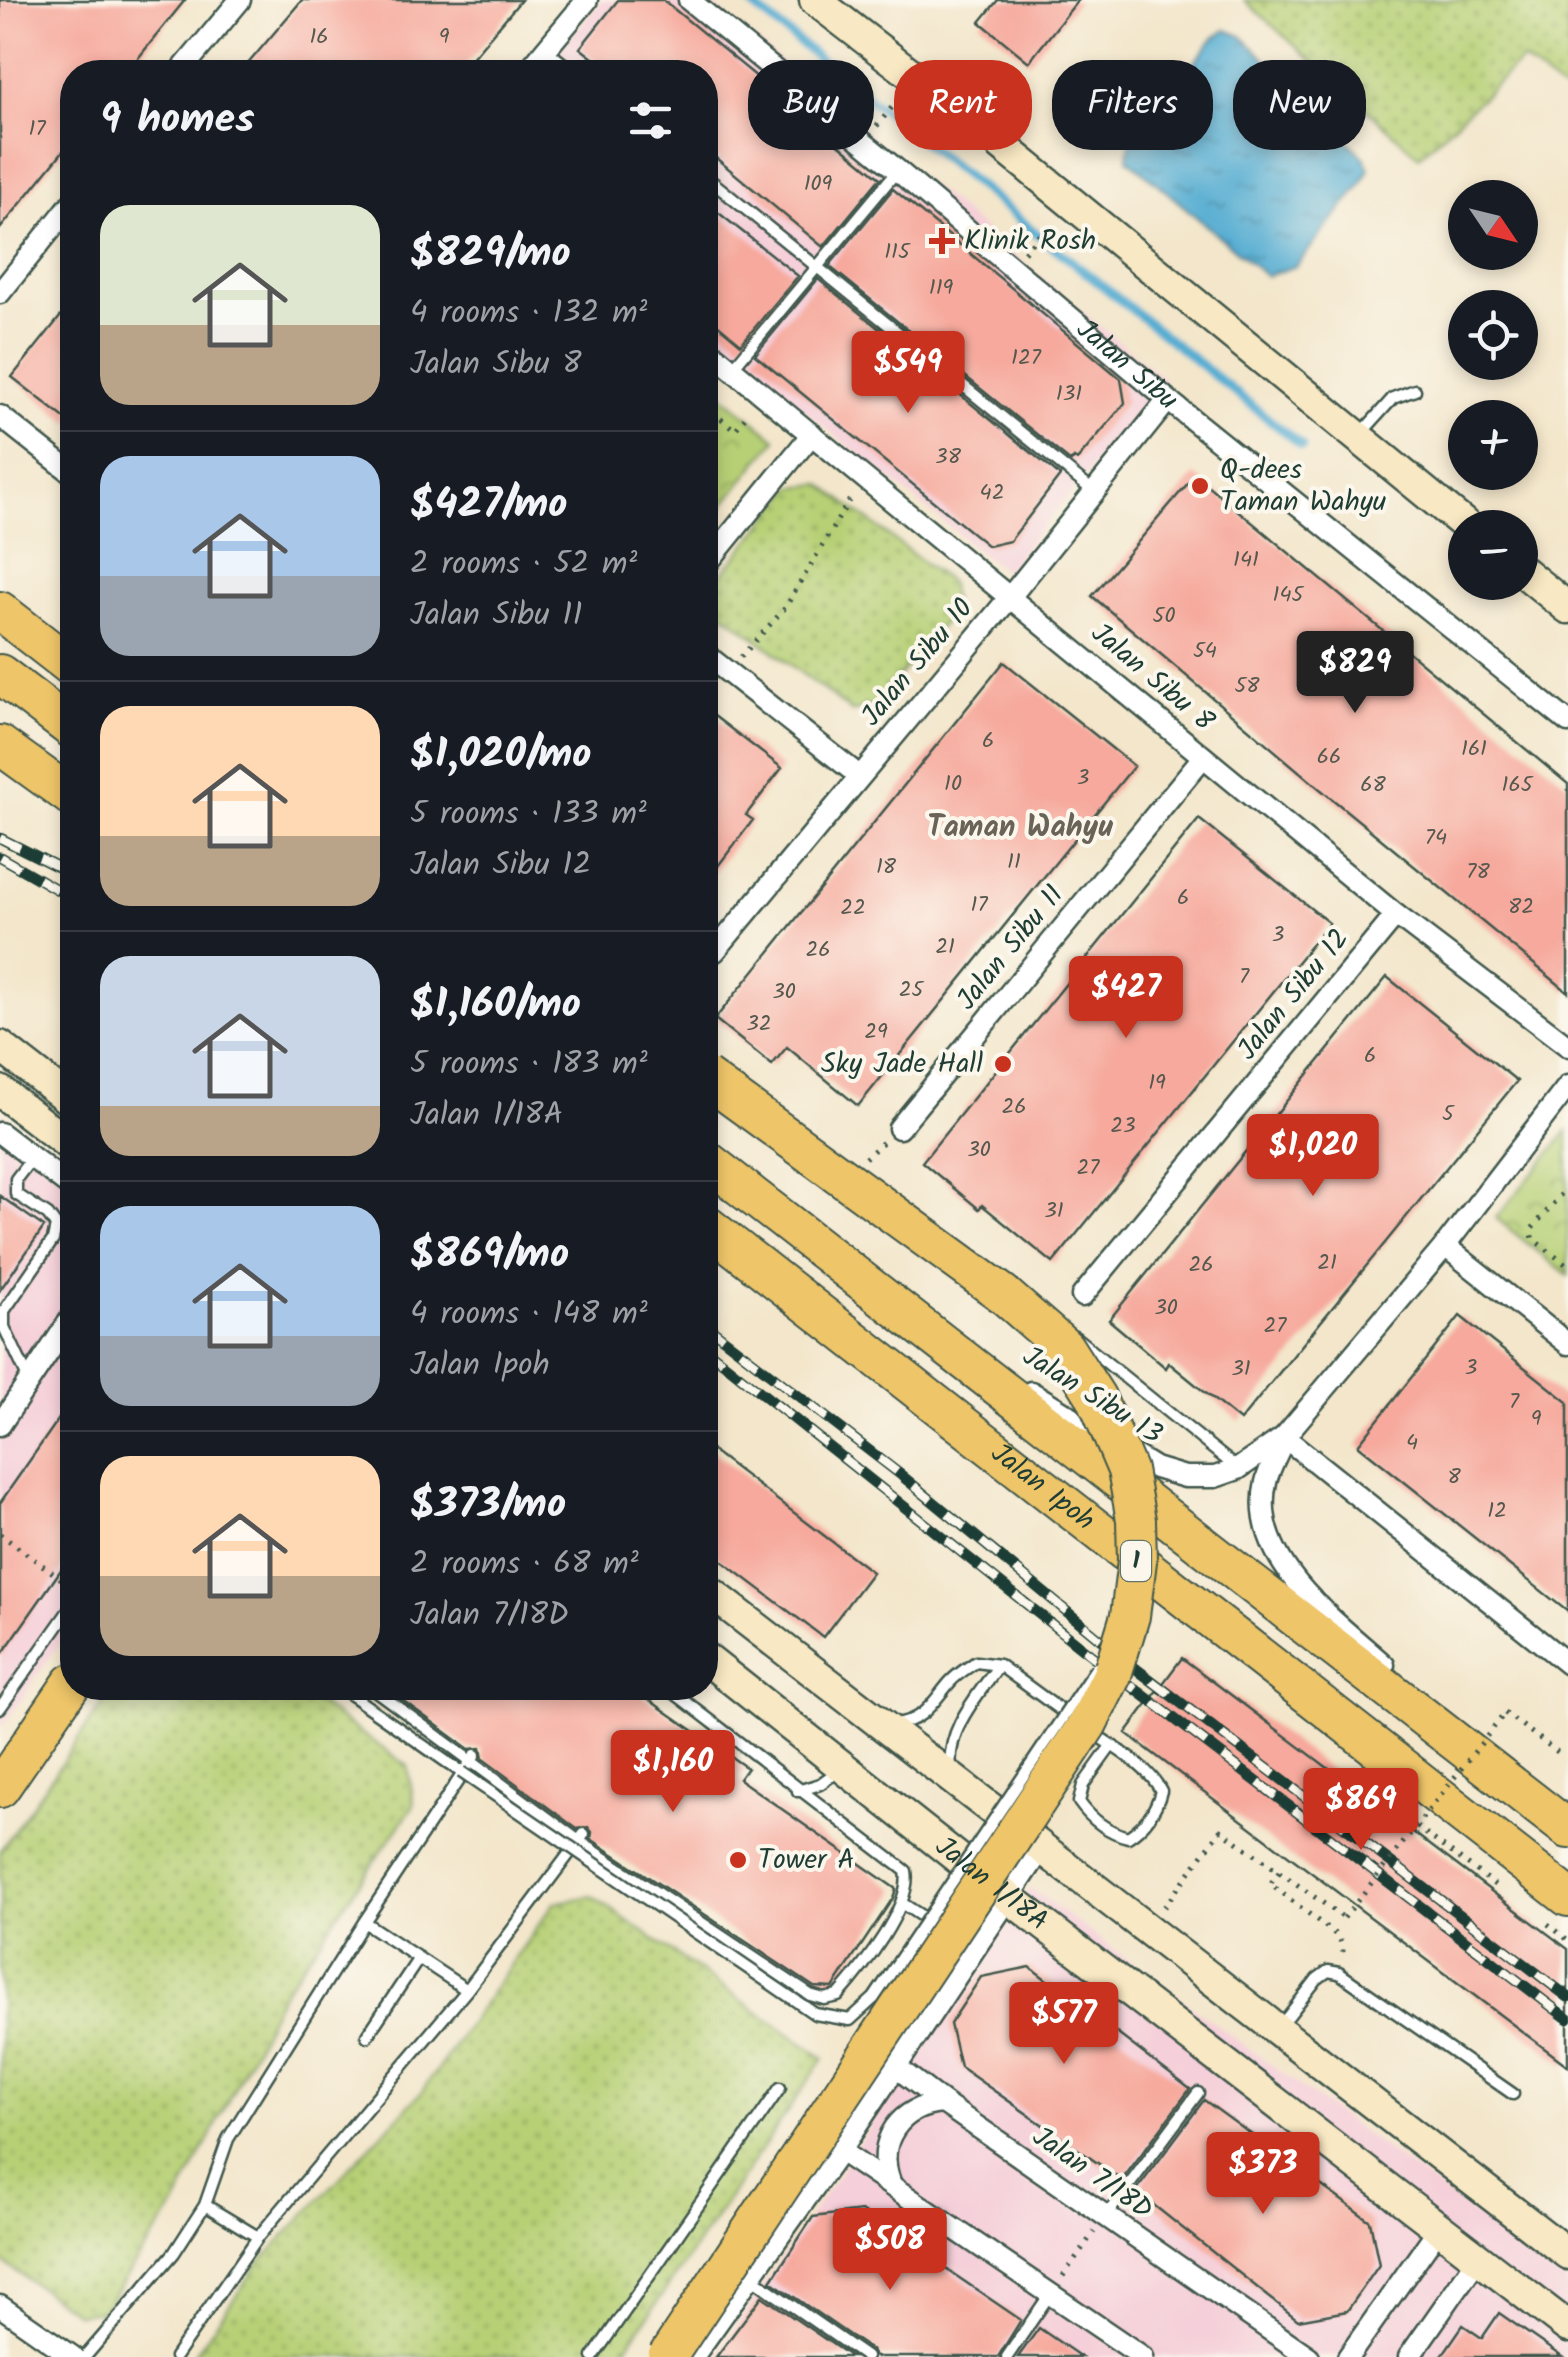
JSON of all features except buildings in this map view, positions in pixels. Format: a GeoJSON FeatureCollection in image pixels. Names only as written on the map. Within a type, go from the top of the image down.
{"type":"FeatureCollection","features":[{"type":"Feature","properties":{"kind":"highway"},"geometry":{"type":"LineString","coordinates":[[0,611],[60,658]]}},
{"type":"Feature","properties":{"kind":"highway"},"geometry":{"type":"LineString","coordinates":[[2,676],[60,721]]}},
{"type":"Feature","properties":{"kind":"highway"},"geometry":{"type":"LineString","coordinates":[[0,746],[60,788]]}},
{"type":"Feature","properties":{"kind":"highway"},"geometry":{"type":"LineString","coordinates":[[667,2357],[1087,1725],[1112,1675],[1130,1616],[1137,1560],[1136,1520],[1127,1470],[1096,1396],[1064,1346],[1003,1294],[718,1086]]}},
{"type":"Feature","properties":{"kind":"highway","name":"Jalan Ipoh"},"geometry":{"type":"LineString","coordinates":[[718,1169],[1568,1829]]}},
{"type":"Feature","properties":{"kind":"highway","name":"Jalan Ipoh"},"geometry":{"type":"LineString","coordinates":[[718,1234],[1568,1897]]}},
{"type":"Feature","properties":{"kind":"highway"},"geometry":{"type":"LineString","coordinates":[[0,1788],[60,1700]]}},
{"type":"Feature","properties":{"kind":"street"},"geometry":{"type":"LineString","coordinates":[[190,60],[240,0]]}},
{"type":"Feature","properties":{"kind":"street"},"geometry":{"type":"LineString","coordinates":[[537,60],[588,0]]}},
{"type":"Feature","properties":{"kind":"street","name":"Jalan Sibu"},"geometry":{"type":"LineString","coordinates":[[689,0],[898,170],[1168,400],[1568,722]]}},
{"type":"Feature","properties":{"kind":"street"},"geometry":{"type":"LineString","coordinates":[[819,2],[972,121],[1448,511]]}},
{"type":"Feature","properties":{"kind":"street"},"geometry":{"type":"LineString","coordinates":[[0,293],[60,218]]}},
{"type":"Feature","properties":{"kind":"street","name":"Jalan Sibu 8"},"geometry":{"type":"LineString","coordinates":[[718,358],[1396,914],[1568,1046]]}},
{"type":"Feature","properties":{"kind":"street","name":"Jalan Sibu 10"},"geometry":{"type":"LineString","coordinates":[[718,946],[1168,400]]}},
{"type":"Feature","properties":{"kind":"street"},"geometry":{"type":"LineString","coordinates":[[0,416],[60,464]]}},
{"type":"Feature","properties":{"kind":"street"},"geometry":{"type":"LineString","coordinates":[[718,550],[812,434]]}},
{"type":"Feature","properties":{"kind":"street"},"geometry":{"type":"LineString","coordinates":[[1538,584],[1568,608]]}},
{"type":"Feature","properties":{"kind":"street"},"geometry":{"type":"LineString","coordinates":[[718,664],[858,775]]}},
{"type":"Feature","properties":{"kind":"street","name":"Jalan Sibu 11"},"geometry":{"type":"LineString","coordinates":[[899,1128],[1203,756]]}},
{"type":"Feature","properties":{"kind":"street","name":"Jalan Sibu 12"},"geometry":{"type":"LineString","coordinates":[[1082,1296],[1396,914]]}},
{"type":"Feature","properties":{"kind":"street"},"geometry":{"type":"LineString","coordinates":[[0,1046],[60,1093]]}},
{"type":"Feature","properties":{"kind":"street","name":"Jalan Sibu 13"},"geometry":{"type":"LineString","coordinates":[[881,1293],[1154,1468],[1184,1476],[1215,1477],[1238,1469],[1284,1437],[1445,1246],[1568,1086]]}},
{"type":"Feature","properties":{"kind":"street"},"geometry":{"type":"LineString","coordinates":[[0,1091],[60,1137]]}},
{"type":"Feature","properties":{"kind":"street"},"geometry":{"type":"LineString","coordinates":[[0,1133],[60,1179]]}},
{"type":"Feature","properties":{"kind":"street"},"geometry":{"type":"LineString","coordinates":[[1445,1246],[1568,1344]]}},
{"type":"Feature","properties":{"kind":"street"},"geometry":{"type":"LineString","coordinates":[[0,1425],[60,1335]]}},
{"type":"Feature","properties":{"kind":"street"},"geometry":{"type":"LineString","coordinates":[[1284,1437],[1568,1664]]}},
{"type":"Feature","properties":{"kind":"street","name":"Jalan Sibu 13"},"geometry":{"type":"LineString","coordinates":[[1284,1437],[1266,1482],[1264,1512],[1271,1542],[1292,1577],[1444,1718],[1491,1771]]}},
{"type":"Feature","properties":{"kind":"street","name":"Jalan 1/18A"},"geometry":{"type":"LineString","coordinates":[[718,1598],[1568,2254]]}},
{"type":"Feature","properties":{"kind":"street","name":"Jalan 1/18A"},"geometry":{"type":"LineString","coordinates":[[718,1668],[978,1874],[1568,2327]]}},
{"type":"Feature","properties":{"kind":"street"},"geometry":{"type":"LineString","coordinates":[[693,2357],[840,2151],[1042,1848]]}},
{"type":"Feature","properties":{"kind":"street","name":"Jalan 7/18D"},"geometry":{"type":"LineString","coordinates":[[896,2067],[1309,2357]]}},
{"type":"Feature","properties":{"kind":"street"},"geometry":{"type":"LineString","coordinates":[[890,2182],[886,2145],[897,2122],[918,2108],[943,2103]]}},
{"type":"Feature","properties":{"kind":"street"},"geometry":{"type":"LineString","coordinates":[[840,2151],[1143,2357]]}},
{"type":"Feature","properties":{"kind":"street"},"geometry":{"type":"LineString","coordinates":[[1348,2357],[1439,2228]]}},
{"type":"Feature","properties":{"kind":"street"},"geometry":{"type":"LineString","coordinates":[[1410,2357],[1478,2258]]}},
{"type":"Feature","properties":{"kind":"street"},"geometry":{"type":"LineString","coordinates":[[0,2306],[74,2357]]}},
{"type":"Feature","properties":{"kind":"lane"},"geometry":{"type":"LineString","coordinates":[[546,50],[559,60]]}},
{"type":"Feature","properties":{"kind":"lane"},"geometry":{"type":"LineString","coordinates":[[732,369],[898,170]]}},
{"type":"Feature","properties":{"kind":"lane"},"geometry":{"type":"LineString","coordinates":[[718,186],[1092,491]]}},
{"type":"Feature","properties":{"kind":"lane"},"geometry":{"type":"LineString","coordinates":[[1358,437],[1393,398],[1415,390]]}},
{"type":"Feature","properties":{"kind":"lane"},"geometry":{"type":"LineString","coordinates":[[30,1381],[4,1326],[4,1312],[53,1240],[56,1226],[48,1215],[16,1194],[16,1179],[32,1158]]}},
{"type":"Feature","properties":{"kind":"lane"},"geometry":{"type":"LineString","coordinates":[[1059,1324],[1238,1469]]}},
{"type":"Feature","properties":{"kind":"lane"},"geometry":{"type":"LineString","coordinates":[[358,1700],[816,2014],[850,2020],[874,1998],[1130,1616]]}},
{"type":"Feature","properties":{"kind":"lane"},"geometry":{"type":"LineString","coordinates":[[0,1708],[60,1623]]}},
{"type":"Feature","properties":{"kind":"lane"},"geometry":{"type":"LineString","coordinates":[[883,1725],[907,1723],[926,1714],[953,1678],[976,1662],[999,1666],[1111,1746],[1156,1780],[1162,1791],[1158,1805],[1140,1829],[1128,1837],[1116,1834],[1088,1815],[1079,1802],[1083,1785],[1111,1746]]}},
{"type":"Feature","properties":{"kind":"lane"},"geometry":{"type":"LineString","coordinates":[[952,1779],[949,1756],[954,1732],[999,1666]]}},
{"type":"Feature","properties":{"kind":"lane"},"geometry":{"type":"LineString","coordinates":[[389,1700],[810,1995],[824,1999],[838,1996],[903,1904],[906,1871],[683,1700]]}},
{"type":"Feature","properties":{"kind":"lane"},"geometry":{"type":"LineString","coordinates":[[85,2357],[174,2253],[205,2205],[228,2139],[473,1758]]}},
{"type":"Feature","properties":{"kind":"lane"},"geometry":{"type":"LineString","coordinates":[[798,1791],[820,1784],[842,1767]]}},
{"type":"Feature","properties":{"kind":"lane"},"geometry":{"type":"LineString","coordinates":[[175,2357],[258,2237],[467,1990],[582,1838]]}},
{"type":"Feature","properties":{"kind":"lane"},"geometry":{"type":"LineString","coordinates":[[903,1904],[932,1923],[942,1922],[978,1874]]}},
{"type":"Feature","properties":{"kind":"lane"},"geometry":{"type":"LineString","coordinates":[[672,1916],[680,1904]]}},
{"type":"Feature","properties":{"kind":"lane"},"geometry":{"type":"LineString","coordinates":[[364,1922],[467,1990]]}},
{"type":"Feature","properties":{"kind":"lane"},"geometry":{"type":"LineString","coordinates":[[367,2036],[419,1958]]}},
{"type":"Feature","properties":{"kind":"lane"},"geometry":{"type":"LineString","coordinates":[[1276,2031],[1317,1979],[1328,1971],[1339,1972],[1513,2094]]}},
{"type":"Feature","properties":{"kind":"lane"},"geometry":{"type":"LineString","coordinates":[[593,2357],[780,2088]]}},
{"type":"Feature","properties":{"kind":"lane"},"geometry":{"type":"LineString","coordinates":[[1105,2217],[1198,2093]]}},
{"type":"Feature","properties":{"kind":"lane"},"geometry":{"type":"LineString","coordinates":[[205,2205],[258,2237]]}},
{"type":"Feature","properties":{"kind":"lane"},"geometry":{"type":"LineString","coordinates":[[752,2278],[866,2357]]}},
{"type":"Feature","properties":{"kind":"lane"},"geometry":{"type":"LineString","coordinates":[[1007,2357],[1050,2293]]}},
{"type":"Feature","properties":{"kind":"path"},"geometry":{"type":"LineString","coordinates":[[881,120],[894,105]]}},
{"type":"Feature","properties":{"kind":"path"},"geometry":{"type":"LineString","coordinates":[[1028,248],[1044,228]]}},
{"type":"Feature","properties":{"kind":"path"},"geometry":{"type":"LineString","coordinates":[[718,416],[735,430],[764,394]]}},
{"type":"Feature","properties":{"kind":"path"},"geometry":{"type":"LineString","coordinates":[[728,672],[785,608],[862,478]]}},
{"type":"Feature","properties":{"kind":"path"},"geometry":{"type":"LineString","coordinates":[[859,1163],[899,1128]]}},
{"type":"Feature","properties":{"kind":"path"},"geometry":{"type":"LineString","coordinates":[[1568,1186],[1531,1230],[1533,1239],[1568,1266]]}},
{"type":"Feature","properties":{"kind":"path"},"geometry":{"type":"LineString","coordinates":[[0,1534],[60,1578]]}},
{"type":"Feature","properties":{"kind":"path"},"geometry":{"type":"LineString","coordinates":[[1147,1929],[1221,1830],[1344,1918],[1506,1713],[1559,1753]]}},
{"type":"Feature","properties":{"kind":"path"},"geometry":{"type":"LineString","coordinates":[[1417,1827],[1490,1880]]}},
{"type":"Feature","properties":{"kind":"path"},"geometry":{"type":"LineString","coordinates":[[1279,1872],[1270,1884],[1339,1937],[1344,1956],[1339,1972]]}},
{"type":"Feature","properties":{"kind":"path"},"geometry":{"type":"LineString","coordinates":[[1050,2293],[1105,2217]]}},
{"type":"Feature","properties":{"kind":"shaded area"},"geometry":{"type":"Polygon","coordinates":[[[601,0],[707,0],[779,60],[748,60],[748,150],[874,150],[874,139],[1165,380],[1005,572],[718,341],[718,60],[551,60],[601,0]]]}},
{"type":"Feature","properties":{"kind":"shaded area"},"geometry":{"type":"Polygon","coordinates":[[[0,1112],[60,1159],[60,1642],[0,1730],[0,1112]]]}},
{"type":"Feature","properties":{"kind":"shaded area"},"geometry":{"type":"Polygon","coordinates":[[[1030,1888],[1568,2283],[1568,2357],[715,2357],[1030,1888]]]}},
{"type":"Feature","properties":{"kind":"green space"},"geometry":{"type":"Polygon","coordinates":[[[1244,0],[1568,0],[1568,95],[1522,60],[1419,156],[1366,109],[1366,60],[1311,60],[1244,0]]]}},
{"type":"Feature","properties":{"kind":"green space"},"geometry":{"type":"Polygon","coordinates":[[[718,392],[776,439],[718,512],[718,392]]]}},
{"type":"Feature","properties":{"kind":"green space"},"geometry":{"type":"Polygon","coordinates":[[[821,484],[950,583],[953,610],[876,705],[852,712],[718,609],[718,579],[793,487],[821,484]]]}},
{"type":"Feature","properties":{"kind":"green space"},"geometry":{"type":"Polygon","coordinates":[[[1568,1131],[1568,1276],[1496,1218],[1568,1131]]]}},
{"type":"Feature","properties":{"kind":"green space"},"geometry":{"type":"Polygon","coordinates":[[[106,1700],[313,1700],[408,1766],[414,1805],[281,1995],[175,2206],[103,2310],[77,2314],[0,2260],[0,1851],[106,1700]]]}},
{"type":"Feature","properties":{"kind":"green space"},"geometry":{"type":"Polygon","coordinates":[[[592,1896],[824,2058],[620,2357],[193,2357],[258,2264],[421,2093],[554,1903],[592,1896]]]}},
{"type":"Feature","properties":{"kind":"water"},"geometry":{"type":"Polygon","coordinates":[[[1226,30],[1242,36],[1266,60],[1233,60],[1233,150],[1357,150],[1369,169],[1361,185],[1296,266],[1266,276],[1128,159],[1129,150],[1213,150],[1213,60],[1197,60],[1226,30]]]}},
{"type":"Feature","properties":{"kind":"waterway"},"geometry":{"type":"LineString","coordinates":[[746,0],[1302,446]]}},
{"type":"Feature","properties":{"kind":"railway"},"geometry":{"type":"LineString","coordinates":[[0,838],[60,868]]}},
{"type":"Feature","properties":{"kind":"railway"},"geometry":{"type":"LineString","coordinates":[[0,857],[60,891]]}},
{"type":"Feature","properties":{"kind":"railway"},"geometry":{"type":"LineString","coordinates":[[718,1334],[901,1475],[1139,1671],[1568,1997]]}},
{"type":"Feature","properties":{"kind":"railway"},"geometry":{"type":"LineString","coordinates":[[718,1358],[1083,1649],[1568,2019]]}},
{"type":"Feature","properties":{"kind":"place","name":"Klinik Rosh"},"geometry":{"type":"Point","coordinates":[942,241]}},
{"type":"Feature","properties":{"kind":"place","name":"Q-dees Taman Wahyu"},"geometry":{"type":"Point","coordinates":[1200,486]}},
{"type":"Feature","properties":{"kind":"place","name":"Sky Jade Hall"},"geometry":{"type":"Point","coordinates":[1003,1064]}},
{"type":"Feature","properties":{"kind":"place","name":"Tower A"},"geometry":{"type":"Point","coordinates":[738,1860]}},
{"type":"Feature","properties":{"kind":"district","name":"Taman Wahyu"},"geometry":{"type":"Point","coordinates":[1020,828]}}]}
